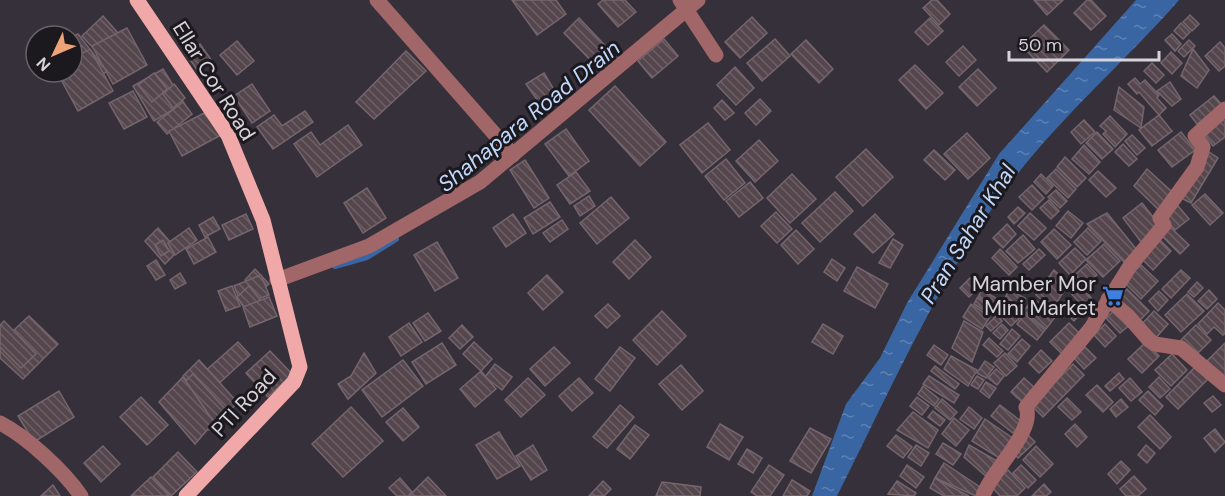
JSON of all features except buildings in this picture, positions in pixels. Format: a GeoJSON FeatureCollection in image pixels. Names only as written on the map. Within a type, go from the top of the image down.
{"type":"FeatureCollection","features":[{"type":"Feature","properties":{"kind":"main road","name":"Ellar Cor Road"},"geometry":{"type":"LineString","coordinates":[[136,0],[228,135],[262,220]]}},
{"type":"Feature","properties":{"kind":"main road","name":"PTI Road"},"geometry":{"type":"LineString","coordinates":[[186,496],[294,382],[300,367],[262,220]]}},
{"type":"Feature","properties":{"kind":"street"},"geometry":{"type":"LineString","coordinates":[[377,0],[513,156]]}},
{"type":"Feature","properties":{"kind":"street"},"geometry":{"type":"LineString","coordinates":[[277,280],[369,246],[480,182],[513,156],[688,3],[716,56]]}},
{"type":"Feature","properties":{"kind":"street"},"geometry":{"type":"LineString","coordinates":[[983,496],[988,481],[1001,468],[1009,450],[1027,425],[1029,416],[1026,407],[1091,328],[1143,249],[1156,238],[1164,225],[1160,218],[1197,167],[1203,147],[1195,136],[1225,109]]}},
{"type":"Feature","properties":{"kind":"street"},"geometry":{"type":"LineString","coordinates":[[1108,299],[1128,316],[1149,340],[1155,344],[1181,348],[1225,385]]}},
{"type":"Feature","properties":{"kind":"street"},"geometry":{"type":"LineString","coordinates":[[0,423],[12,429],[41,454],[81,496]]}},
{"type":"Feature","properties":{"kind":"water","name":"Pran Sahar Khal"},"geometry":{"type":"Polygon","coordinates":[[[1136,0],[1179,0],[1049,136],[1009,185],[983,221],[937,297],[837,496],[812,496],[846,404],[880,358],[907,303],[999,154],[1136,0]]]}},
{"type":"Feature","properties":{"kind":"waterway","name":"Shahapara Road Drain"},"geometry":{"type":"LineString","coordinates":[[335,266],[367,257],[396,239]]}},
{"type":"Feature","properties":{"kind":"place","name":"Mamber Mor Mini Market"},"geometry":{"type":"Point","coordinates":[1113,296]}}]}
